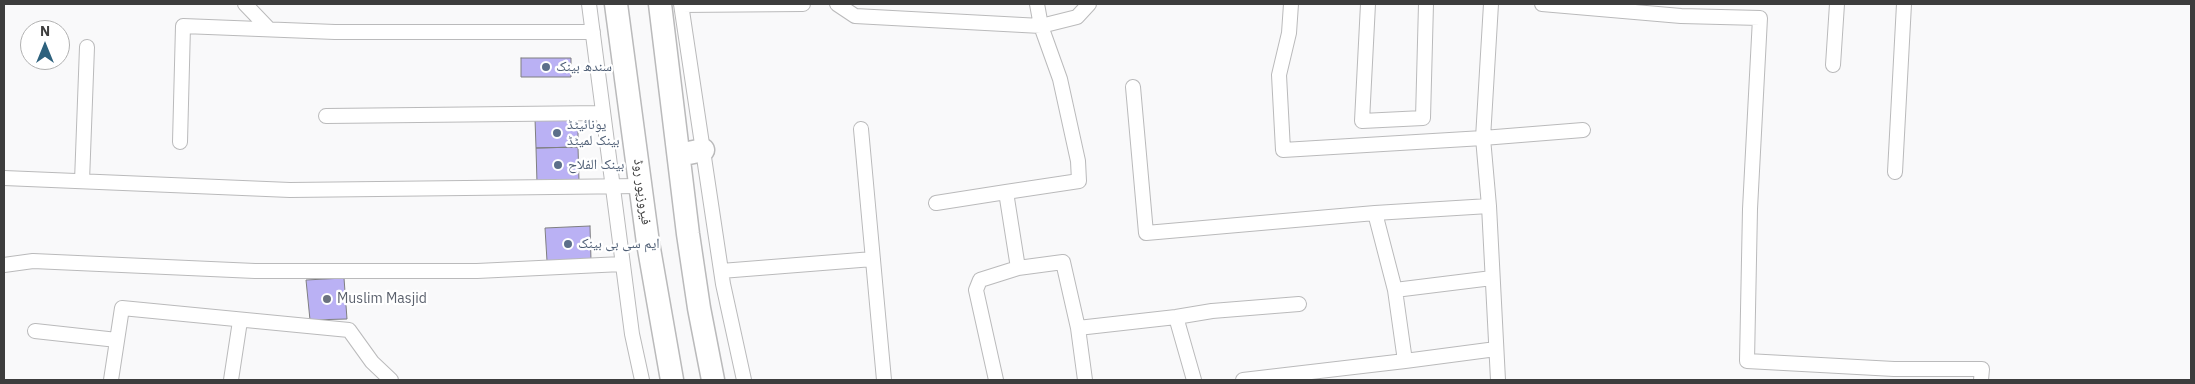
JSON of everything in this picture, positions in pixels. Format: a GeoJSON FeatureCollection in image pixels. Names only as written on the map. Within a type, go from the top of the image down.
{"type":"FeatureCollection","features":[{"type":"Feature","properties":{"kind":"highway","name":"فیروزپور روڈ"},"geometry":{"type":"LineString","coordinates":[[616,4],[656,294],[672,380]]}},
{"type":"Feature","properties":{"kind":"highway"},"geometry":{"type":"LineString","coordinates":[[674,4],[679,155],[699,308],[713,380]]}},
{"type":"Feature","properties":{"kind":"highway"},"geometry":{"type":"LineString","coordinates":[[679,155],[703,150]]}},
{"type":"Feature","properties":{"kind":"street"},"geometry":{"type":"LineString","coordinates":[[244,4],[269,29]]}},
{"type":"Feature","properties":{"kind":"street"},"geometry":{"type":"LineString","coordinates":[[589,4],[622,264],[632,334],[642,380]]}},
{"type":"Feature","properties":{"kind":"street"},"geometry":{"type":"LineString","coordinates":[[744,380],[721,271],[703,150],[674,4],[803,4]]}},
{"type":"Feature","properties":{"kind":"street"},"geometry":{"type":"LineString","coordinates":[[837,4],[855,16],[1041,26],[1076,17],[1090,4]]}},
{"type":"Feature","properties":{"kind":"street"},"geometry":{"type":"LineString","coordinates":[[936,203],[1079,181],[1078,161],[1060,79],[1041,26],[1037,4]]}},
{"type":"Feature","properties":{"kind":"street"},"geometry":{"type":"LineString","coordinates":[[1291,4],[1289,33],[1279,75],[1283,150],[1583,130]]}},
{"type":"Feature","properties":{"kind":"street"},"geometry":{"type":"LineString","coordinates":[[1368,4],[1362,121],[1423,118],[1426,4]]}},
{"type":"Feature","properties":{"kind":"street"},"geometry":{"type":"LineString","coordinates":[[1491,4],[1483,138],[1489,206],[1498,380]]}},
{"type":"Feature","properties":{"kind":"street"},"geometry":{"type":"LineString","coordinates":[[1542,4],[1681,10],[1760,18]]}},
{"type":"Feature","properties":{"kind":"street"},"geometry":{"type":"LineString","coordinates":[[1760,4],[1750,209],[1747,361],[1895,374],[1982,369],[1981,380]]}},
{"type":"Feature","properties":{"kind":"street"},"geometry":{"type":"LineString","coordinates":[[1833,65],[1837,4]]}},
{"type":"Feature","properties":{"kind":"street"},"geometry":{"type":"LineString","coordinates":[[1895,172],[1904,4]]}},
{"type":"Feature","properties":{"kind":"street"},"geometry":{"type":"LineString","coordinates":[[180,142],[183,26],[335,32],[593,32]]}},
{"type":"Feature","properties":{"kind":"street"},"geometry":{"type":"LineString","coordinates":[[82,181],[87,48]]}},
{"type":"Feature","properties":{"kind":"street"},"geometry":{"type":"LineString","coordinates":[[1133,87],[1146,233],[1375,213],[1489,206]]}},
{"type":"Feature","properties":{"kind":"street"},"geometry":{"type":"LineString","coordinates":[[326,116],[603,113]]}},
{"type":"Feature","properties":{"kind":"street"},"geometry":{"type":"LineString","coordinates":[[861,129],[884,380]]}},
{"type":"Feature","properties":{"kind":"street"},"geometry":{"type":"LineString","coordinates":[[4,178],[290,190],[612,188],[641,186]]}},
{"type":"Feature","properties":{"kind":"street"},"geometry":{"type":"LineString","coordinates":[[1006,192],[1018,268]]}},
{"type":"Feature","properties":{"kind":"street"},"geometry":{"type":"LineString","coordinates":[[1375,213],[1395,290],[1405,361]]}},
{"type":"Feature","properties":{"kind":"street"},"geometry":{"type":"LineString","coordinates":[[721,271],[873,259]]}},
{"type":"Feature","properties":{"kind":"street"},"geometry":{"type":"LineString","coordinates":[[4,265],[33,261],[255,271],[477,271],[622,264]]}},
{"type":"Feature","properties":{"kind":"street"},"geometry":{"type":"LineString","coordinates":[[996,380],[976,290],[980,280],[1018,268],[1063,262],[1078,328],[1085,380]]}},
{"type":"Feature","properties":{"kind":"street"},"geometry":{"type":"LineString","coordinates":[[1395,290],[1492,278]]}},
{"type":"Feature","properties":{"kind":"street"},"geometry":{"type":"LineString","coordinates":[[1078,328],[1176,318],[1212,311],[1299,304]]}},
{"type":"Feature","properties":{"kind":"street"},"geometry":{"type":"LineString","coordinates":[[111,380],[122,308],[240,321],[349,330],[372,362],[391,380]]}},
{"type":"Feature","properties":{"kind":"street"},"geometry":{"type":"LineString","coordinates":[[1176,318],[1194,380]]}},
{"type":"Feature","properties":{"kind":"street"},"geometry":{"type":"LineString","coordinates":[[231,380],[240,321]]}},
{"type":"Feature","properties":{"kind":"street"},"geometry":{"type":"LineString","coordinates":[[35,331],[117,340]]}},
{"type":"Feature","properties":{"kind":"street"},"geometry":{"type":"LineString","coordinates":[[1244,380],[1496,349]]}},
{"type":"Feature","properties":{"kind":"building","name":"سندھ بینک"},"geometry":{"type":"Polygon","coordinates":[[[521,58],[571,58],[571,77],[521,77],[521,58]]]}},
{"type":"Feature","properties":{"kind":"building","name":"یونائیٹڈ بینک لمیٹڈ"},"geometry":{"type":"Polygon","coordinates":[[[578,117],[578,147],[536,148],[535,119],[578,117]]]}},
{"type":"Feature","properties":{"kind":"building","name":"بینک الفلاح"},"geometry":{"type":"Polygon","coordinates":[[[578,147],[579,181],[537,183],[536,148],[578,147]]]}},
{"type":"Feature","properties":{"kind":"building","name":"ایم سی بی بینک"},"geometry":{"type":"Polygon","coordinates":[[[590,226],[591,260],[547,261],[545,228],[590,226]]]}},
{"type":"Feature","properties":{"kind":"building","name":"Muslim Masjid"},"geometry":{"type":"Polygon","coordinates":[[[344,278],[347,319],[310,320],[306,280],[344,278]]]}},
{"type":"Feature","properties":{"kind":"place","name":"سندھ بینک"},"geometry":{"type":"Point","coordinates":[546,67]}},
{"type":"Feature","properties":{"kind":"place","name":"یونائیٹڈ بینک لمیٹڈ"},"geometry":{"type":"Point","coordinates":[557,133]}},
{"type":"Feature","properties":{"kind":"place","name":"بینک الفلاح"},"geometry":{"type":"Point","coordinates":[558,165]}},
{"type":"Feature","properties":{"kind":"place","name":"ایم سی بی بینک"},"geometry":{"type":"Point","coordinates":[568,244]}},
{"type":"Feature","properties":{"kind":"place","name":"Muslim Masjid"},"geometry":{"type":"Point","coordinates":[327,299]}}]}
